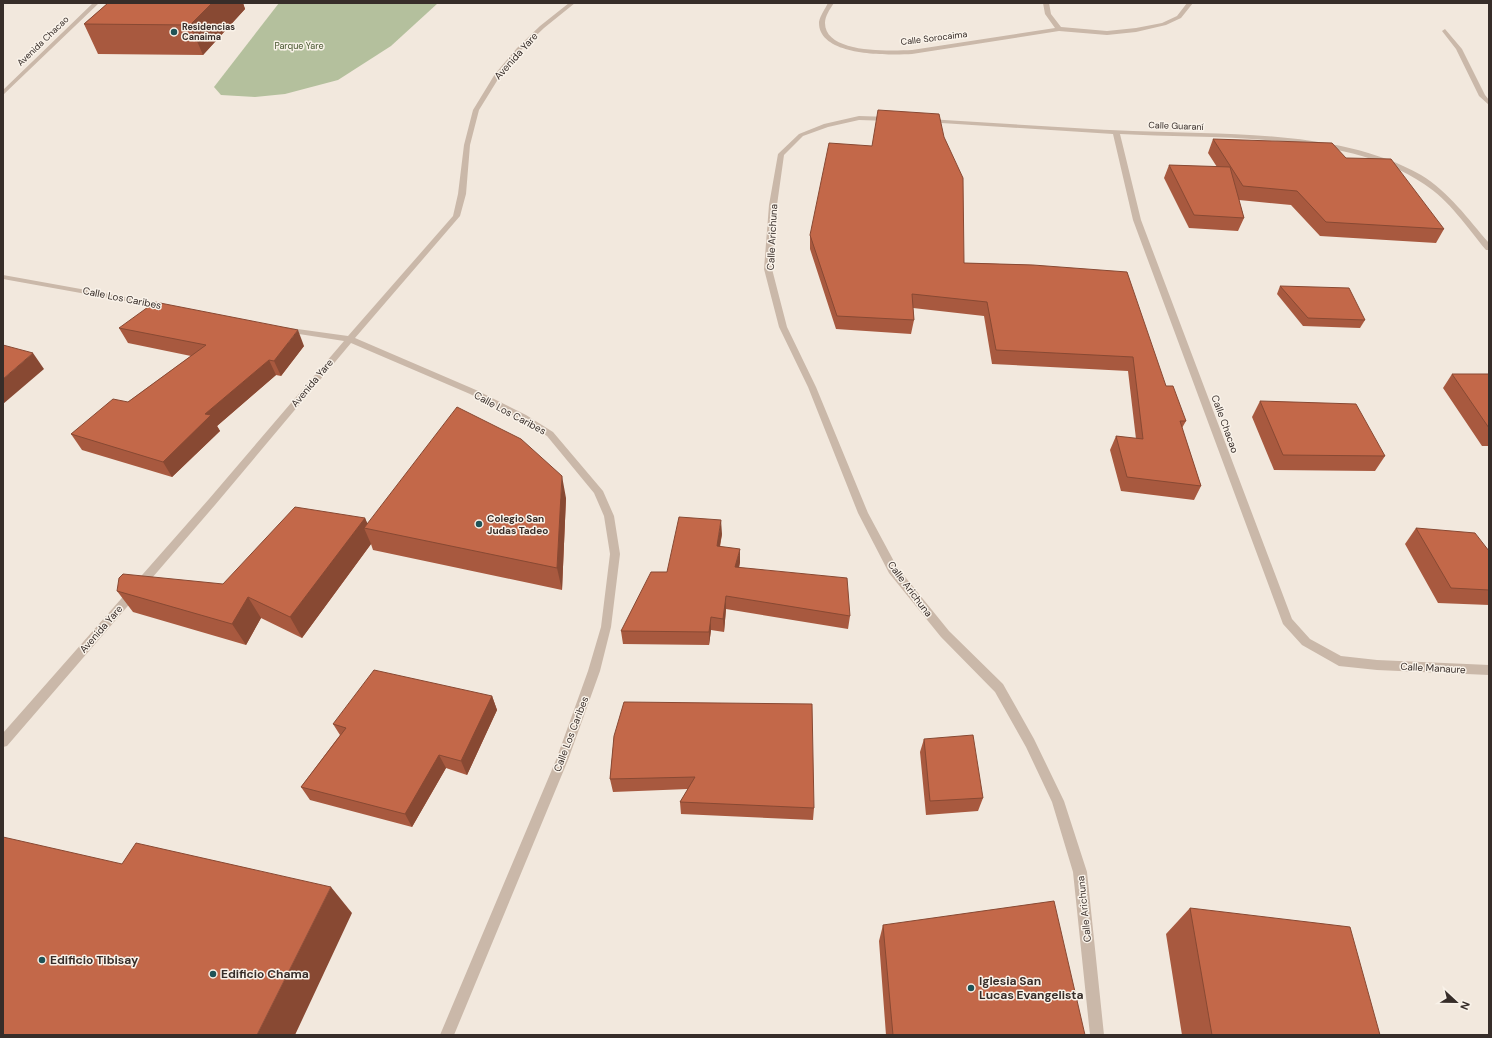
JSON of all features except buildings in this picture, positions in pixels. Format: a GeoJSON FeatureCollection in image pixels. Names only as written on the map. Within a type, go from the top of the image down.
{"type":"FeatureCollection","features":[{"type":"Feature","properties":{"kind":"street","name":"Avenida Chacao"},"geometry":{"type":"LineString","coordinates":[[3,94],[96,3]]}},
{"type":"Feature","properties":{"kind":"street","name":"Avenida Yare"},"geometry":{"type":"LineString","coordinates":[[3,742],[212,502],[456,216],[462,194],[468,145],[476,110],[497,75],[525,44],[572,3]]}},
{"type":"Feature","properties":{"kind":"street","name":"Calle Sorocaima"},"geometry":{"type":"LineString","coordinates":[[831,3],[822,23],[824,34],[833,42],[869,52],[912,52],[1059,29],[1107,33],[1136,30],[1164,24],[1179,17],[1190,3]]}},
{"type":"Feature","properties":{"kind":"street"},"geometry":{"type":"LineString","coordinates":[[1046,3],[1045,8],[1050,18],[1059,29]]}},
{"type":"Feature","properties":{"kind":"street"},"geometry":{"type":"LineString","coordinates":[[1445,31],[1458,49],[1482,96],[1489,103]]}},
{"type":"Feature","properties":{"kind":"street","name":"Calle Arichuna"},"geometry":{"type":"LineString","coordinates":[[897,119],[859,118],[826,125],[800,135],[781,154],[773,205],[768,269],[783,327],[812,387],[863,513],[893,570],[945,634],[998,688],[1030,743],[1058,801],[1080,872],[1098,1035]]}},
{"type":"Feature","properties":{"kind":"street","name":"Calle Guaraní"},"geometry":{"type":"LineString","coordinates":[[920,120],[1116,132],[1280,139],[1317,144],[1358,153],[1390,164],[1417,176],[1438,189],[1489,248]]}},
{"type":"Feature","properties":{"kind":"street","name":"Calle Chacao"},"geometry":{"type":"LineString","coordinates":[[1116,132],[1137,220],[1287,622],[1306,642],[1339,661],[1377,665]]}},
{"type":"Feature","properties":{"kind":"street","name":"Calle Los Caribes"},"geometry":{"type":"LineString","coordinates":[[3,277],[171,307]]}},
{"type":"Feature","properties":{"kind":"street","name":"Calle Los Caribes"},"geometry":{"type":"LineString","coordinates":[[280,328],[350,339],[473,392],[523,417],[550,434],[563,448],[598,491],[609,516],[615,554],[606,627],[594,672],[562,760],[447,1035]]}},
{"type":"Feature","properties":{"kind":"street","name":"Calle Manaure"},"geometry":{"type":"LineString","coordinates":[[1377,665],[1489,670]]}},
{"type":"Feature","properties":{"kind":"green space","name":"Parque Yare"},"geometry":{"type":"Polygon","coordinates":[[[279,3],[438,3],[391,46],[338,80],[285,94],[255,97],[221,95],[214,87],[279,3]]]}},
{"type":"Feature","properties":{"kind":"place","name":"Residencias Canaima"},"geometry":{"type":"Point","coordinates":[174,32]}},
{"type":"Feature","properties":{"kind":"place","name":"Colegio San Judas Tadeo"},"geometry":{"type":"Point","coordinates":[479,524]}},
{"type":"Feature","properties":{"kind":"place","name":"Edificio Tibisay"},"geometry":{"type":"Point","coordinates":[42,960]}},
{"type":"Feature","properties":{"kind":"place","name":"Edificio Chama"},"geometry":{"type":"Point","coordinates":[213,974]}},
{"type":"Feature","properties":{"kind":"place","name":"Iglesia San Lucas Evangelista"},"geometry":{"type":"Point","coordinates":[971,988]}}]}
